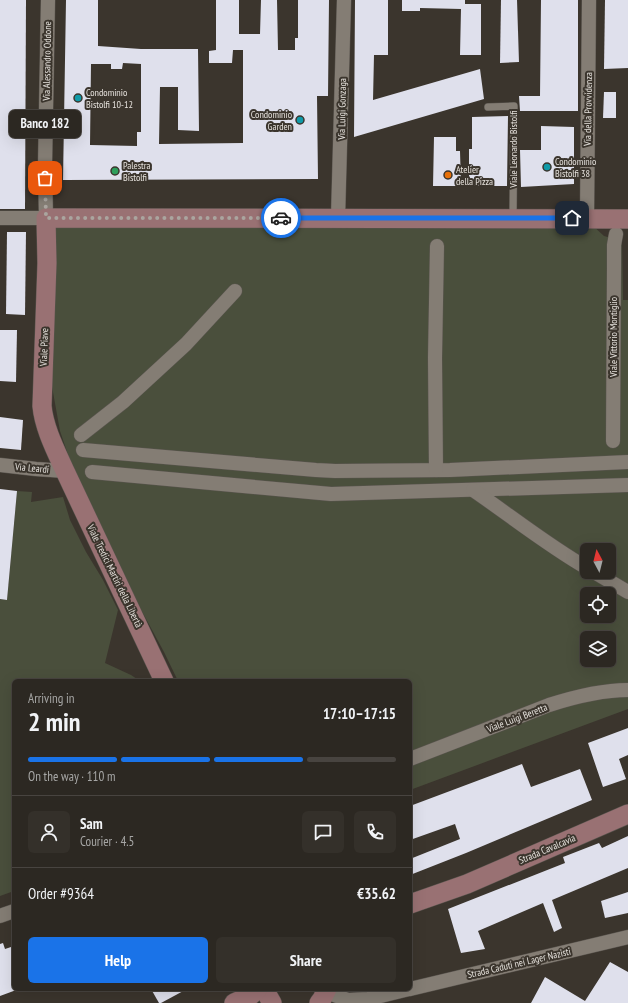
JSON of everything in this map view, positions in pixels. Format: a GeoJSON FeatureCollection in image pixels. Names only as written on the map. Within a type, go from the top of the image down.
{"type":"FeatureCollection","features":[{"type":"Feature","properties":{"kind":"street","name":"Via Alessandro Oddone"},"geometry":{"type":"LineString","coordinates":[[46,218],[45,166],[48,0]]}},
{"type":"Feature","properties":{"kind":"street","name":"Via Luigi Gonzaga"},"geometry":{"type":"LineString","coordinates":[[338,218],[344,0]]}},
{"type":"Feature","properties":{"kind":"street","name":"Via della Provvidenza"},"geometry":{"type":"LineString","coordinates":[[587,218],[589,0]]}},
{"type":"Feature","properties":{"kind":"street"},"geometry":{"type":"LineString","coordinates":[[0,218],[628,219]]}},
{"type":"Feature","properties":{"kind":"street","name":"Viale Piave"},"geometry":{"type":"LineString","coordinates":[[46,218],[47,263],[42,406],[43,415],[65,471]]}},
{"type":"Feature","properties":{"kind":"street","name":"Viale Vittorio Montiglio"},"geometry":{"type":"LineString","coordinates":[[613,440],[613,274],[616,234]]}},
{"type":"Feature","properties":{"kind":"street"},"geometry":{"type":"LineString","coordinates":[[436,470],[435,358],[437,246]]}},
{"type":"Feature","properties":{"kind":"street"},"geometry":{"type":"LineString","coordinates":[[81,435],[123,402],[186,344],[235,291]]}},
{"type":"Feature","properties":{"kind":"street"},"geometry":{"type":"LineString","coordinates":[[83,450],[336,471],[436,470],[628,462]]}},
{"type":"Feature","properties":{"kind":"street","name":"Via Leardi"},"geometry":{"type":"LineString","coordinates":[[0,465],[65,471]]}},
{"type":"Feature","properties":{"kind":"street","name":"Viale Tredici Martiri della Libertà"},"geometry":{"type":"LineString","coordinates":[[65,471],[163,679]]}},
{"type":"Feature","properties":{"kind":"street"},"geometry":{"type":"LineString","coordinates":[[92,472],[331,494],[628,485]]}},
{"type":"Feature","properties":{"kind":"street"},"geometry":{"type":"LineString","coordinates":[[473,490],[580,563]]}},
{"type":"Feature","properties":{"kind":"street"},"geometry":{"type":"LineString","coordinates":[[606,579],[628,592]]}},
{"type":"Feature","properties":{"kind":"street","name":"Viale Luigi Beretta"},"geometry":{"type":"LineString","coordinates":[[412,758],[568,699],[596,693],[628,690]]}},
{"type":"Feature","properties":{"kind":"street","name":"Strada Cavalcavia"},"geometry":{"type":"LineString","coordinates":[[412,903],[467,884],[628,814]]}},
{"type":"Feature","properties":{"kind":"street","name":"Strada Cavalcavia"},"geometry":{"type":"LineString","coordinates":[[412,915],[467,884]]}},
{"type":"Feature","properties":{"kind":"street"},"geometry":{"type":"LineString","coordinates":[[0,916],[12,912]]}},
{"type":"Feature","properties":{"kind":"street","name":"Strada Caduti nei Lager Nazisti"},"geometry":{"type":"LineString","coordinates":[[412,988],[628,938]]}},
{"type":"Feature","properties":{"kind":"street"},"geometry":{"type":"LineString","coordinates":[[222,1003],[232,991]]}},
{"type":"Feature","properties":{"kind":"street"},"geometry":{"type":"LineString","coordinates":[[234,1003],[250,996],[256,991]]}},
{"type":"Feature","properties":{"kind":"street"},"geometry":{"type":"LineString","coordinates":[[266,991],[272,1003]]}},
{"type":"Feature","properties":{"kind":"street","name":"Strada Caduti nei Lager Nazisti"},"geometry":{"type":"LineString","coordinates":[[324,994],[348,1000],[368,999],[401,991]]}},
{"type":"Feature","properties":{"kind":"lane","name":"Viale Leonardo Bistolfi"},"geometry":{"type":"LineString","coordinates":[[488,107],[514,106],[513,218]]}},
{"type":"Feature","properties":{"kind":"green space"},"geometry":{"type":"Polygon","coordinates":[[[592,225],[604,236],[622,241],[623,300],[628,300],[628,709],[412,789],[412,679],[177,679],[82,496],[60,431],[51,381],[52,227],[592,225]]]}},
{"type":"Feature","properties":{"kind":"green space"},"geometry":{"type":"Polygon","coordinates":[[[17,491],[32,492],[31,502],[63,497],[70,520],[118,610],[105,663],[137,679],[12,679],[12,892],[0,896],[0,599],[7,600],[17,491]]]}},
{"type":"Feature","properties":{"kind":"building"},"geometry":{"type":"Polygon","coordinates":[[[0,0],[26,0],[25,209],[0,209],[0,0]]]}},
{"type":"Feature","properties":{"kind":"building"},"geometry":{"type":"Polygon","coordinates":[[[66,0],[98,0],[98,46],[141,49],[198,49],[199,131],[178,130],[178,87],[160,87],[159,144],[243,143],[243,50],[233,50],[232,63],[209,63],[209,51],[216,50],[216,0],[239,0],[239,34],[260,34],[261,0],[277,0],[278,50],[295,50],[295,38],[298,38],[298,0],[329,0],[328,96],[317,96],[318,179],[63,180],[66,0]],[[123,63],[122,69],[111,69],[111,64],[91,64],[90,145],[137,146],[137,132],[141,132],[141,64],[123,63]]]}},
{"type":"Feature","properties":{"kind":"building"},"geometry":{"type":"Polygon","coordinates":[[[355,0],[388,0],[388,55],[374,55],[373,100],[480,69],[484,99],[354,137],[355,0]]]}},
{"type":"Feature","properties":{"kind":"building"},"geometry":{"type":"Polygon","coordinates":[[[402,0],[465,0],[465,4],[481,4],[481,55],[460,55],[461,9],[420,8],[420,11],[402,11],[402,0]]]}},
{"type":"Feature","properties":{"kind":"building"},"geometry":{"type":"Polygon","coordinates":[[[501,0],[517,0],[519,62],[500,63],[501,0]]]}},
{"type":"Feature","properties":{"kind":"building"},"geometry":{"type":"Polygon","coordinates":[[[541,0],[578,0],[578,111],[520,111],[519,96],[540,96],[541,0]]]}},
{"type":"Feature","properties":{"kind":"building"},"geometry":{"type":"Polygon","coordinates":[[[605,0],[628,0],[628,68],[604,69],[605,0]]]}},
{"type":"Feature","properties":{"kind":"building"},"geometry":{"type":"Polygon","coordinates":[[[604,92],[616,92],[616,118],[603,118],[604,92]]]}},
{"type":"Feature","properties":{"kind":"building"},"geometry":{"type":"Polygon","coordinates":[[[508,116],[507,186],[469,186],[469,149],[472,149],[472,117],[508,116]]]}},
{"type":"Feature","properties":{"kind":"building","name":"Condominio Bistolfi 38"},"geometry":{"type":"Polygon","coordinates":[[[541,126],[574,127],[574,184],[521,187],[520,150],[541,150],[541,126]]]}},
{"type":"Feature","properties":{"kind":"building"},"geometry":{"type":"Polygon","coordinates":[[[434,137],[456,137],[456,151],[460,151],[461,186],[433,186],[434,137]]]}},
{"type":"Feature","properties":{"kind":"building"},"geometry":{"type":"Polygon","coordinates":[[[7,232],[26,232],[25,315],[6,314],[7,232]]]}},
{"type":"Feature","properties":{"kind":"building"},"geometry":{"type":"Polygon","coordinates":[[[0,330],[17,330],[16,382],[0,381],[0,330]]]}},
{"type":"Feature","properties":{"kind":"building"},"geometry":{"type":"Polygon","coordinates":[[[0,417],[23,420],[21,450],[0,448],[0,417]]]}},
{"type":"Feature","properties":{"kind":"building"},"geometry":{"type":"Polygon","coordinates":[[[0,489],[17,491],[7,600],[0,599],[0,489]]]}},
{"type":"Feature","properties":{"kind":"building"},"geometry":{"type":"Polygon","coordinates":[[[628,728],[628,755],[619,759],[626,779],[603,787],[588,743],[628,728]]]}},
{"type":"Feature","properties":{"kind":"building"},"geometry":{"type":"Polygon","coordinates":[[[522,764],[531,787],[580,769],[592,800],[412,874],[412,858],[460,839],[455,824],[412,839],[412,805],[522,764]]]}},
{"type":"Feature","properties":{"kind":"building"},"geometry":{"type":"Polygon","coordinates":[[[628,836],[628,868],[552,900],[562,928],[554,932],[543,903],[478,931],[485,949],[461,953],[448,909],[565,863],[563,857],[599,843],[602,848],[628,836]]]}},
{"type":"Feature","properties":{"kind":"building"},"geometry":{"type":"Polygon","coordinates":[[[628,892],[628,913],[605,918],[601,901],[628,892]]]}},
{"type":"Feature","properties":{"kind":"building"},"geometry":{"type":"Polygon","coordinates":[[[3,943],[5,949],[12,947],[12,991],[14,991],[0,996],[0,944],[3,943]]]}},
{"type":"Feature","properties":{"kind":"building"},"geometry":{"type":"Polygon","coordinates":[[[610,962],[628,972],[628,1003],[531,1003],[545,977],[585,1001],[610,962]]]}},
{"type":"Feature","properties":{"kind":"building"},"geometry":{"type":"Polygon","coordinates":[[[152,991],[183,991],[161,1003],[159,1003],[152,991]]]}},
{"type":"Feature","properties":{"kind":"way so far"},"geometry":{"type":"LineString","coordinates":[[45,178],[46,218],[281,218]]}},
{"type":"Feature","properties":{"kind":"place","name":"Condominio Bistolfi 10-12"},"geometry":{"type":"Point","coordinates":[78,98]}},
{"type":"Feature","properties":{"kind":"place","name":"Condominio Garden"},"geometry":{"type":"Point","coordinates":[300,120]}},
{"type":"Feature","properties":{"kind":"place","name":"Condominio Bistolfi 38"},"geometry":{"type":"Point","coordinates":[547,167]}},
{"type":"Feature","properties":{"kind":"place","name":"Palestra Bistolfi"},"geometry":{"type":"Point","coordinates":[115,171]}},
{"type":"Feature","properties":{"kind":"place","name":"Atelier della Pizza"},"geometry":{"type":"Point","coordinates":[448,175]}},
{"type":"Feature","properties":{"kind":"place","name":"Banco 182"},"geometry":{"type":"Point","coordinates":[45,178]}},
{"type":"Feature","properties":{"kind":"route"},"geometry":{"type":"LineString","coordinates":[[281,218],[572,218]]}}]}
